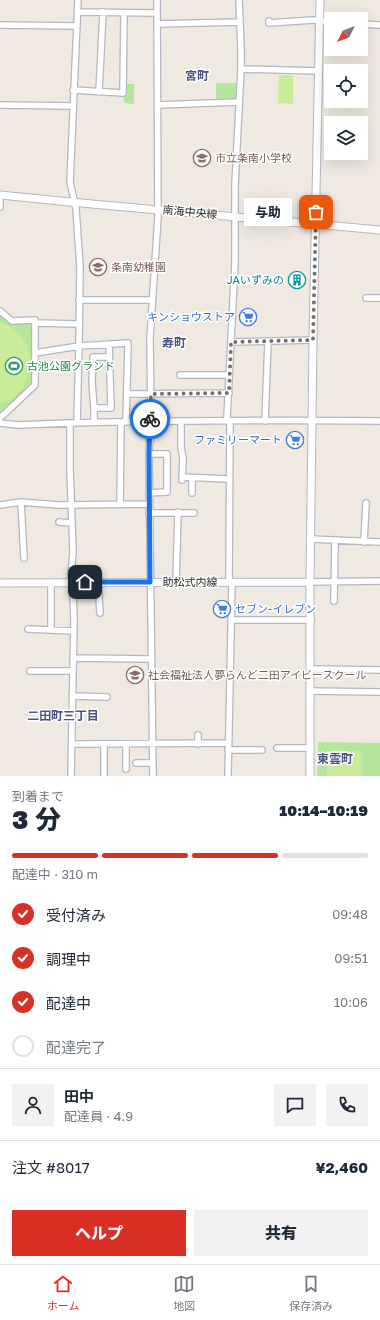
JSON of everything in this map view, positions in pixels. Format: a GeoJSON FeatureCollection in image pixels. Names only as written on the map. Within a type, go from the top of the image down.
{"type":"FeatureCollection","features":[{"type":"Feature","properties":{"kind":"street"},"geometry":{"type":"LineString","coordinates":[[71,776],[74,631],[71,575],[73,552],[73,423],[79,346],[80,267],[75,203],[70,182],[78,0]]}},
{"type":"Feature","properties":{"kind":"street"},"geometry":{"type":"LineString","coordinates":[[153,776],[149,454],[151,394],[150,338],[157,209],[157,0]]}},
{"type":"Feature","properties":{"kind":"street"},"geometry":{"type":"LineString","coordinates":[[228,776],[231,620],[229,479],[230,424],[227,418],[235,262],[235,184],[241,69],[239,0]]}},
{"type":"Feature","properties":{"kind":"street"},"geometry":{"type":"LineString","coordinates":[[310,776],[310,582],[313,340],[320,0]]}},
{"type":"Feature","properties":{"kind":"street"},"geometry":{"type":"LineString","coordinates":[[78,12],[157,13]]}},
{"type":"Feature","properties":{"kind":"street"},"geometry":{"type":"LineString","coordinates":[[99,92],[103,12]]}},
{"type":"Feature","properties":{"kind":"street"},"geometry":{"type":"LineString","coordinates":[[74,90],[123,93],[124,13]]}},
{"type":"Feature","properties":{"kind":"street"},"geometry":{"type":"LineString","coordinates":[[269,21],[269,23],[324,21]]}},
{"type":"Feature","properties":{"kind":"street"},"geometry":{"type":"LineString","coordinates":[[157,24],[240,22]]}},
{"type":"Feature","properties":{"kind":"street"},"geometry":{"type":"LineString","coordinates":[[368,24],[380,25]]}},
{"type":"Feature","properties":{"kind":"street"},"geometry":{"type":"LineString","coordinates":[[0,25],[77,26]]}},
{"type":"Feature","properties":{"kind":"street"},"geometry":{"type":"LineString","coordinates":[[241,69],[318,72]]}},
{"type":"Feature","properties":{"kind":"street"},"geometry":{"type":"LineString","coordinates":[[158,105],[239,102]]}},
{"type":"Feature","properties":{"kind":"street"},"geometry":{"type":"LineString","coordinates":[[0,105],[73,106]]}},
{"type":"Feature","properties":{"kind":"street","name":"南海中央線"},"geometry":{"type":"LineString","coordinates":[[0,195],[380,230]]}},
{"type":"Feature","properties":{"kind":"street"},"geometry":{"type":"LineString","coordinates":[[0,201],[0,207]]}},
{"type":"Feature","properties":{"kind":"street"},"geometry":{"type":"LineString","coordinates":[[366,298],[380,298]]}},
{"type":"Feature","properties":{"kind":"street"},"geometry":{"type":"LineString","coordinates":[[79,300],[152,300]]}},
{"type":"Feature","properties":{"kind":"street"},"geometry":{"type":"LineString","coordinates":[[0,311],[12,321],[35,320],[36,353],[36,385],[0,418]]}},
{"type":"Feature","properties":{"kind":"street"},"geometry":{"type":"LineString","coordinates":[[35,324],[79,324]]}},
{"type":"Feature","properties":{"kind":"street"},"geometry":{"type":"LineString","coordinates":[[231,342],[313,340]]}},
{"type":"Feature","properties":{"kind":"street"},"geometry":{"type":"LineString","coordinates":[[265,421],[268,341]]}},
{"type":"Feature","properties":{"kind":"street"},"geometry":{"type":"LineString","coordinates":[[36,353],[79,346],[128,343],[127,394],[123,422],[120,504]]}},
{"type":"Feature","properties":{"kind":"street"},"geometry":{"type":"LineString","coordinates":[[94,408],[111,408],[109,344]]}},
{"type":"Feature","properties":{"kind":"street"},"geometry":{"type":"LineString","coordinates":[[94,422],[92,382],[93,357],[109,357]]}},
{"type":"Feature","properties":{"kind":"street"},"geometry":{"type":"LineString","coordinates":[[180,375],[229,375]]}},
{"type":"Feature","properties":{"kind":"street"},"geometry":{"type":"LineString","coordinates":[[127,394],[229,393]]}},
{"type":"Feature","properties":{"kind":"street"},"geometry":{"type":"LineString","coordinates":[[0,423],[18,425],[150,421],[380,421]]}},
{"type":"Feature","properties":{"kind":"street"},"geometry":{"type":"LineString","coordinates":[[181,421],[181,447],[183,459],[182,478],[229,479]]}},
{"type":"Feature","properties":{"kind":"street"},"geometry":{"type":"LineString","coordinates":[[149,454],[167,454],[167,492],[149,492]]}},
{"type":"Feature","properties":{"kind":"street"},"geometry":{"type":"LineString","coordinates":[[192,478],[192,492]]}},
{"type":"Feature","properties":{"kind":"street"},"geometry":{"type":"LineString","coordinates":[[0,505],[21,502],[72,505],[149,504]]}},
{"type":"Feature","properties":{"kind":"street"},"geometry":{"type":"LineString","coordinates":[[21,502],[24,558]]}},
{"type":"Feature","properties":{"kind":"street"},"geometry":{"type":"LineString","coordinates":[[364,542],[366,503]]}},
{"type":"Feature","properties":{"kind":"street"},"geometry":{"type":"LineString","coordinates":[[176,582],[178,512]]}},
{"type":"Feature","properties":{"kind":"street"},"geometry":{"type":"LineString","coordinates":[[149,513],[194,513]]}},
{"type":"Feature","properties":{"kind":"street"},"geometry":{"type":"LineString","coordinates":[[59,522],[72,522]]}},
{"type":"Feature","properties":{"kind":"street"},"geometry":{"type":"LineString","coordinates":[[311,539],[380,542]]}},
{"type":"Feature","properties":{"kind":"street"},"geometry":{"type":"LineString","coordinates":[[334,601],[335,540]]}},
{"type":"Feature","properties":{"kind":"street","name":"助松式内線"},"geometry":{"type":"LineString","coordinates":[[0,583],[380,581]]}},
{"type":"Feature","properties":{"kind":"street"},"geometry":{"type":"LineString","coordinates":[[98,582],[100,613]]}},
{"type":"Feature","properties":{"kind":"street"},"geometry":{"type":"LineString","coordinates":[[51,583],[51,630]]}},
{"type":"Feature","properties":{"kind":"street"},"geometry":{"type":"LineString","coordinates":[[231,620],[310,620]]}},
{"type":"Feature","properties":{"kind":"street"},"geometry":{"type":"LineString","coordinates":[[28,629],[74,631]]}},
{"type":"Feature","properties":{"kind":"street"},"geometry":{"type":"LineString","coordinates":[[73,658],[152,659]]}},
{"type":"Feature","properties":{"kind":"street"},"geometry":{"type":"LineString","coordinates":[[310,669],[380,670]]}},
{"type":"Feature","properties":{"kind":"street"},"geometry":{"type":"LineString","coordinates":[[30,671],[73,671]]}},
{"type":"Feature","properties":{"kind":"street"},"geometry":{"type":"LineString","coordinates":[[310,691],[380,692]]}},
{"type":"Feature","properties":{"kind":"street"},"geometry":{"type":"LineString","coordinates":[[72,696],[107,697]]}},
{"type":"Feature","properties":{"kind":"street"},"geometry":{"type":"LineString","coordinates":[[198,735],[198,744]]}},
{"type":"Feature","properties":{"kind":"street"},"geometry":{"type":"LineString","coordinates":[[72,744],[198,744],[262,750]]}},
{"type":"Feature","properties":{"kind":"street"},"geometry":{"type":"LineString","coordinates":[[104,744],[104,776]]}},
{"type":"Feature","properties":{"kind":"street"},"geometry":{"type":"LineString","coordinates":[[126,745],[126,769]]}},
{"type":"Feature","properties":{"kind":"street"},"geometry":{"type":"LineString","coordinates":[[277,748],[310,748]]}},
{"type":"Feature","properties":{"kind":"street"},"geometry":{"type":"LineString","coordinates":[[136,763],[153,763]]}},
{"type":"Feature","properties":{"kind":"green space"},"geometry":{"type":"Polygon","coordinates":[[[279,75],[293,75],[293,104],[278,103],[279,75]]]}},
{"type":"Feature","properties":{"kind":"green space"},"geometry":{"type":"Polygon","coordinates":[[[216,83],[237,83],[236,101],[216,101],[216,83]]]}},
{"type":"Feature","properties":{"kind":"green space"},"geometry":{"type":"Polygon","coordinates":[[[125,84],[134,84],[134,104],[124,103],[124,96],[126,95],[125,84]]]}},
{"type":"Feature","properties":{"kind":"green space","name":"古池公園グランド"},"geometry":{"type":"Polygon","coordinates":[[[0,315],[11,323],[33,323],[33,383],[0,415],[0,315]]]}},
{"type":"Feature","properties":{"kind":"green space","name":"古池公園グランド"},"geometry":{"type":"Polygon","coordinates":[[[0,322],[13,329],[24,340],[30,357],[30,366],[25,383],[21,390],[8,400],[0,402],[0,322]]]}},
{"type":"Feature","properties":{"kind":"green space"},"geometry":{"type":"Polygon","coordinates":[[[318,742],[380,743],[380,776],[317,776],[318,742]]]}},
{"type":"Feature","properties":{"kind":"green space"},"geometry":{"type":"Polygon","coordinates":[[[327,751],[362,751],[362,776],[327,776],[327,751]]]}},
{"type":"Feature","properties":{"kind":"way so far"},"geometry":{"type":"LineString","coordinates":[[150,419],[151,394],[229,393],[231,342],[313,340],[316,212]]}},
{"type":"Feature","properties":{"kind":"place","name":"市立条南小学校"},"geometry":{"type":"Point","coordinates":[202,158]}},
{"type":"Feature","properties":{"kind":"place","name":"与助"},"geometry":{"type":"Point","coordinates":[316,212]}},
{"type":"Feature","properties":{"kind":"place","name":"条南幼稚園"},"geometry":{"type":"Point","coordinates":[98,267]}},
{"type":"Feature","properties":{"kind":"place","name":"JAいずみの"},"geometry":{"type":"Point","coordinates":[297,280]}},
{"type":"Feature","properties":{"kind":"place","name":"キンショウストア"},"geometry":{"type":"Point","coordinates":[248,317]}},
{"type":"Feature","properties":{"kind":"place","name":"古池公園グランド"},"geometry":{"type":"Point","coordinates":[14,366]}},
{"type":"Feature","properties":{"kind":"place","name":"ファミリーマート"},"geometry":{"type":"Point","coordinates":[295,440]}},
{"type":"Feature","properties":{"kind":"place","name":"セブン-イレブン"},"geometry":{"type":"Point","coordinates":[222,609]}},
{"type":"Feature","properties":{"kind":"place","name":"社会福祉法人夢らんど二田アイビースクール"},"geometry":{"type":"Point","coordinates":[135,675]}},
{"type":"Feature","properties":{"kind":"district","name":"宮町"},"geometry":{"type":"Point","coordinates":[197,76]}},
{"type":"Feature","properties":{"kind":"district","name":"寿町"},"geometry":{"type":"Point","coordinates":[174,343]}},
{"type":"Feature","properties":{"kind":"district","name":"二田町三丁目"},"geometry":{"type":"Point","coordinates":[63,716]}},
{"type":"Feature","properties":{"kind":"district","name":"東雲町"},"geometry":{"type":"Point","coordinates":[335,759]}},
{"type":"Feature","properties":{"kind":"route"},"geometry":{"type":"LineString","coordinates":[[85,582],[150,582],[150,419]]}}]}
